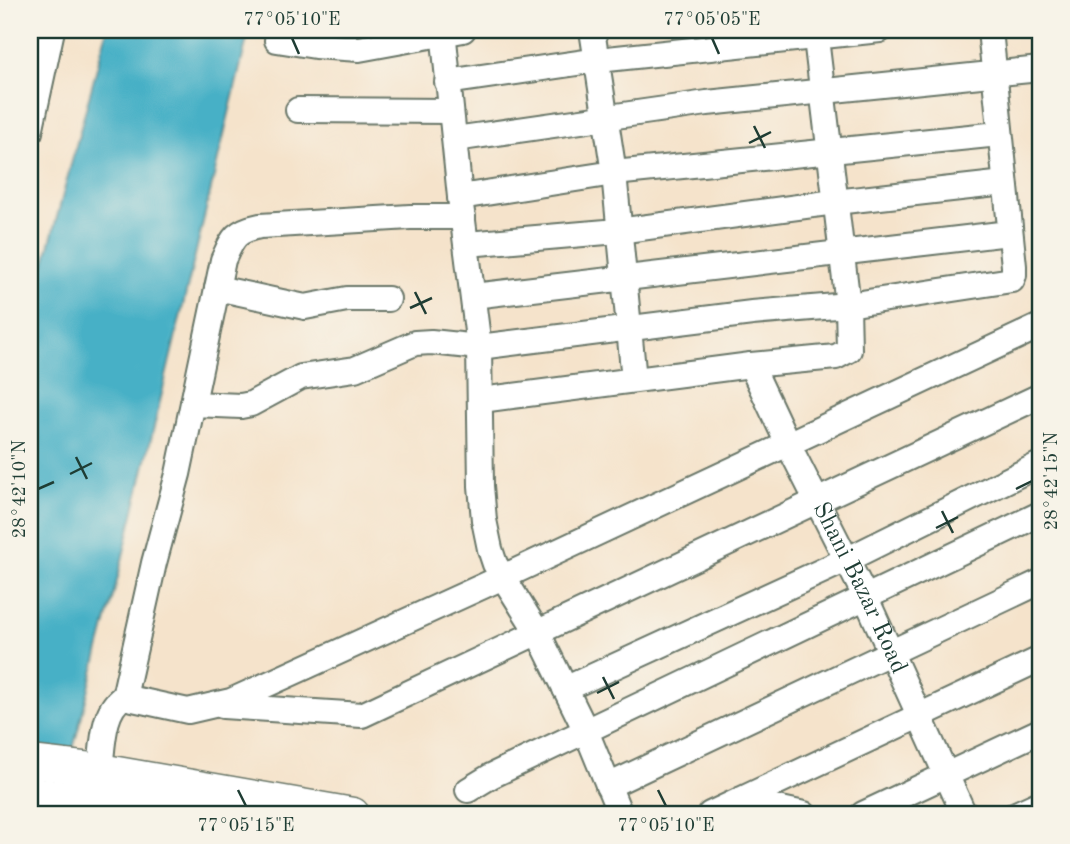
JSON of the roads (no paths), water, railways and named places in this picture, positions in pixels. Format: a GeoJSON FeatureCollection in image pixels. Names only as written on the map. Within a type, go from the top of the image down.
{"type":"FeatureCollection","features":[{"type":"Feature","properties":{"kind":"main road"},"geometry":{"type":"LineString","coordinates":[[30,762],[91,769],[346,814]]}},
{"type":"Feature","properties":{"kind":"main road"},"geometry":{"type":"LineString","coordinates":[[30,794],[85,805],[223,814]]}},
{"type":"Feature","properties":{"kind":"street"},"geometry":{"type":"LineString","coordinates":[[30,132],[38,55],[52,30]]}},
{"type":"Feature","properties":{"kind":"street"},"geometry":{"type":"LineString","coordinates":[[593,30],[614,173],[634,380]]}},
{"type":"Feature","properties":{"kind":"street"},"geometry":{"type":"LineString","coordinates":[[447,82],[815,33],[880,30]]}},
{"type":"Feature","properties":{"kind":"street"},"geometry":{"type":"LineString","coordinates":[[193,404],[251,404],[301,377],[355,369],[415,343],[479,347],[752,313],[848,305],[1012,280],[1014,275],[990,30]]}},
{"type":"Feature","properties":{"kind":"street"},"geometry":{"type":"LineString","coordinates":[[277,40],[359,49],[402,43],[449,31],[447,82],[479,347],[481,486],[490,550],[503,577],[538,633],[586,731],[620,814]]}},
{"type":"Feature","properties":{"kind":"street"},"geometry":{"type":"LineString","coordinates":[[481,400],[843,355],[849,350],[851,344],[848,305],[815,33]]}},
{"type":"Feature","properties":{"kind":"street"},"geometry":{"type":"LineString","coordinates":[[455,139],[821,90],[1040,69]]}},
{"type":"Feature","properties":{"kind":"street"},"geometry":{"type":"LineString","coordinates":[[298,110],[451,111]]}},
{"type":"Feature","properties":{"kind":"street"},"geometry":{"type":"LineString","coordinates":[[124,697],[193,404],[223,260],[232,239],[244,229],[410,217],[614,173],[999,134]]}},
{"type":"Feature","properties":{"kind":"street"},"geometry":{"type":"LineString","coordinates":[[467,244],[618,230],[1004,183]]}},
{"type":"Feature","properties":{"kind":"street"},"geometry":{"type":"LineString","coordinates":[[473,296],[1009,233]]}},
{"type":"Feature","properties":{"kind":"street"},"geometry":{"type":"LineString","coordinates":[[217,288],[305,307],[347,299],[388,299]]}},
{"type":"Feature","properties":{"kind":"street"},"geometry":{"type":"LineString","coordinates":[[91,769],[110,709],[124,697],[188,711],[231,701],[1040,326]]}},
{"type":"Feature","properties":{"kind":"street","name":"Shani Bazar Road"},"geometry":{"type":"LineString","coordinates":[[751,365],[865,596],[964,814]]}},
{"type":"Feature","properties":{"kind":"street"},"geometry":{"type":"LineString","coordinates":[[212,705],[362,715],[1040,396]]}},
{"type":"Feature","properties":{"kind":"street"},"geometry":{"type":"LineString","coordinates":[[565,689],[846,560],[1040,464]]}},
{"type":"Feature","properties":{"kind":"street"},"geometry":{"type":"LineString","coordinates":[[468,790],[491,776],[1040,514]]}},
{"type":"Feature","properties":{"kind":"street"},"geometry":{"type":"LineString","coordinates":[[608,786],[1040,582]]}},
{"type":"Feature","properties":{"kind":"street"},"geometry":{"type":"LineString","coordinates":[[710,814],[1040,659]]}},
{"type":"Feature","properties":{"kind":"street"},"geometry":{"type":"LineString","coordinates":[[863,814],[1040,731]]}},
{"type":"Feature","properties":{"kind":"street"},"geometry":{"type":"LineString","coordinates":[[740,800],[804,814]]}},
{"type":"Feature","properties":{"kind":"street"},"geometry":{"type":"LineString","coordinates":[[1016,814],[1040,803]]}},
{"type":"Feature","properties":{"kind":"water"},"geometry":{"type":"Polygon","coordinates":[[[107,30],[249,30],[117,581],[56,814],[30,814],[30,318],[107,30]]]}}]}
